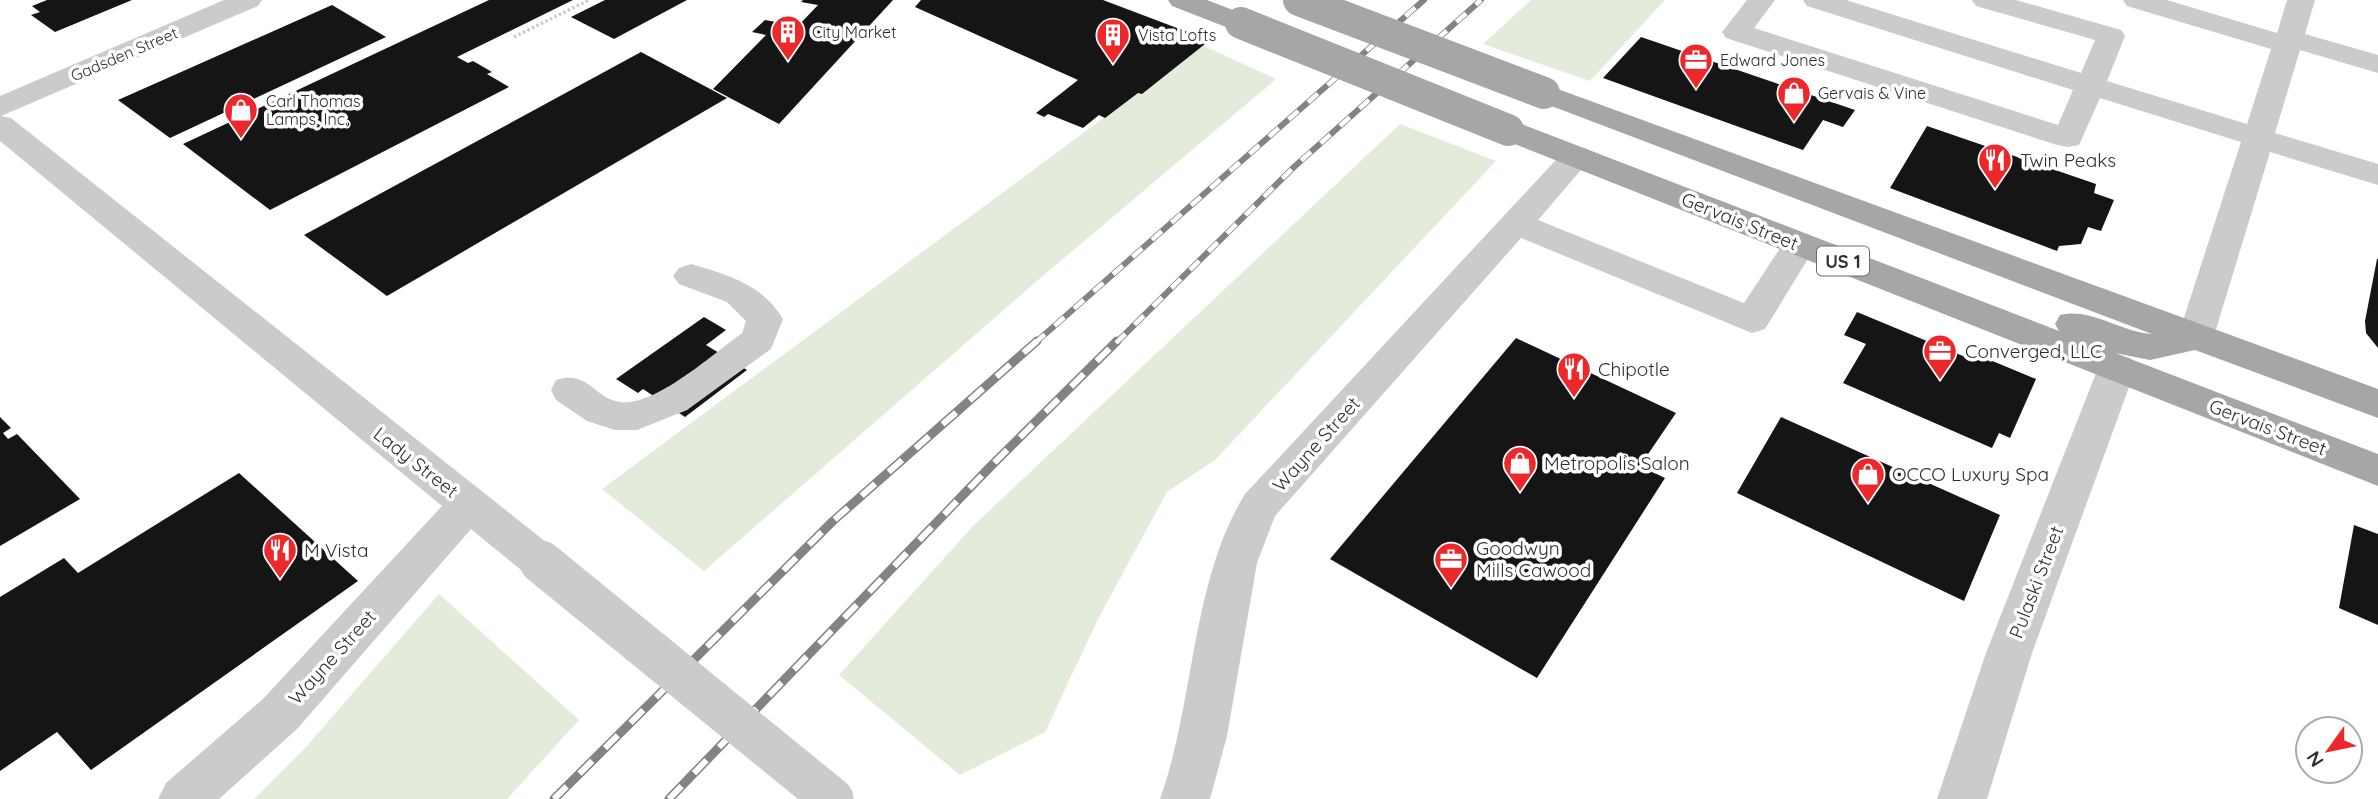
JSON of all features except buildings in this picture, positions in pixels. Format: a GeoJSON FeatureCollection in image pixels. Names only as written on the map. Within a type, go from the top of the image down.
{"type":"FeatureCollection","features":[{"type":"Feature","properties":{"kind":"main road"},"geometry":{"type":"LineString","coordinates":[[1299,0],[2378,404]]}},
{"type":"Feature","properties":{"kind":"main road","name":"Gervais Street"},"geometry":{"type":"LineString","coordinates":[[1197,2],[1241,23],[1508,130],[2378,470]]}},
{"type":"Feature","properties":{"kind":"main road"},"geometry":{"type":"LineString","coordinates":[[1927,294],[1947,286],[1969,288],[2120,341],[2150,347],[2196,336]]}},
{"type":"Feature","properties":{"kind":"street","name":"Gadsden Street"},"geometry":{"type":"LineString","coordinates":[[0,107],[248,0]]}},
{"type":"Feature","properties":{"kind":"street"},"geometry":{"type":"LineString","coordinates":[[1761,0],[1736,32],[2068,138],[2111,36],[1986,0]]}},
{"type":"Feature","properties":{"kind":"street"},"geometry":{"type":"LineString","coordinates":[[1817,0],[2378,175]]}},
{"type":"Feature","properties":{"kind":"street"},"geometry":{"type":"LineString","coordinates":[[2137,0],[2293,26]]}},
{"type":"Feature","properties":{"kind":"street"},"geometry":{"type":"LineString","coordinates":[[2217,0],[2293,26],[2378,65]]}},
{"type":"Feature","properties":{"kind":"street"},"geometry":{"type":"LineString","coordinates":[[2196,336],[2293,26]]}},
{"type":"Feature","properties":{"kind":"street","name":"Lady Street"},"geometry":{"type":"LineString","coordinates":[[0,125],[832,799]]}},
{"type":"Feature","properties":{"kind":"street","name":"Wayne Street"},"geometry":{"type":"LineString","coordinates":[[1185,799],[1206,715],[1236,556],[1249,521],[1269,495],[1577,156]]}},
{"type":"Feature","properties":{"kind":"street"},"geometry":{"type":"LineString","coordinates":[[1517,223],[1752,320],[1800,244]]}},
{"type":"Feature","properties":{"kind":"street"},"geometry":{"type":"LineString","coordinates":[[570,390],[594,408],[622,417],[648,415],[758,340],[765,319],[740,293],[691,276]]}},
{"type":"Feature","properties":{"kind":"street","name":"Pulaski Street"},"geometry":{"type":"LineString","coordinates":[[1962,799],[2009,653],[2117,368]]}},
{"type":"Feature","properties":{"kind":"street","name":"Wayne Street"},"geometry":{"type":"LineString","coordinates":[[183,799],[281,714],[469,504]]}},
{"type":"Feature","properties":{"kind":"path"},"geometry":{"type":"LineString","coordinates":[[514,37],[589,0]]}},
{"type":"Feature","properties":{"kind":"green space"},"geometry":{"type":"Polygon","coordinates":[[[1531,0],[1665,0],[1590,81],[1483,44],[1531,0]]]}},
{"type":"Feature","properties":{"kind":"green space"},"geometry":{"type":"Polygon","coordinates":[[[1202,45],[1276,79],[1038,280],[704,571],[602,489],[1202,45]]]}},
{"type":"Feature","properties":{"kind":"green space"},"geometry":{"type":"Polygon","coordinates":[[[1400,124],[1496,161],[1215,460],[1167,492],[1098,619],[1045,732],[960,775],[839,675],[973,526],[1400,124]]]}},
{"type":"Feature","properties":{"kind":"green space"},"geometry":{"type":"Polygon","coordinates":[[[439,594],[579,720],[507,799],[254,799],[306,747],[439,594]]]}},
{"type":"Feature","properties":{"kind":"railway"},"geometry":{"type":"LineString","coordinates":[[1035,343],[1424,0]]}},
{"type":"Feature","properties":{"kind":"railway"},"geometry":{"type":"LineString","coordinates":[[1116,343],[1294,167],[1481,0]]}},
{"type":"Feature","properties":{"kind":"railway"},"geometry":{"type":"LineString","coordinates":[[554,799],[833,521],[1037,341]]}},
{"type":"Feature","properties":{"kind":"railway"},"geometry":{"type":"LineString","coordinates":[[669,799],[991,466],[1117,341]]}},
{"type":"Feature","properties":{"kind":"place","name":"City Market"},"geometry":{"type":"Point","coordinates":[788,62]}},
{"type":"Feature","properties":{"kind":"place","name":"Vista Lofts"},"geometry":{"type":"Point","coordinates":[1113,65]}},
{"type":"Feature","properties":{"kind":"place","name":"Edward Jones"},"geometry":{"type":"Point","coordinates":[1696,90]}},
{"type":"Feature","properties":{"kind":"place","name":"Gervais & Vine"},"geometry":{"type":"Point","coordinates":[1794,123]}},
{"type":"Feature","properties":{"kind":"place","name":"Carl Thomas Lamps, Inc."},"geometry":{"type":"Point","coordinates":[241,140]}},
{"type":"Feature","properties":{"kind":"place","name":"Twin Peaks"},"geometry":{"type":"Point","coordinates":[1995,190]}},
{"type":"Feature","properties":{"kind":"place","name":"Converged, LLC"},"geometry":{"type":"Point","coordinates":[1940,381]}},
{"type":"Feature","properties":{"kind":"place","name":"Chipotle"},"geometry":{"type":"Point","coordinates":[1574,399]}},
{"type":"Feature","properties":{"kind":"place","name":"Metropolis Salon"},"geometry":{"type":"Point","coordinates":[1520,493]}},
{"type":"Feature","properties":{"kind":"place","name":"OCCO Luxury Spa"},"geometry":{"type":"Point","coordinates":[1868,504]}},
{"type":"Feature","properties":{"kind":"place","name":"M Vista"},"geometry":{"type":"Point","coordinates":[280,580]}},
{"type":"Feature","properties":{"kind":"place","name":"Goodwyn Mills Cawood"},"geometry":{"type":"Point","coordinates":[1451,589]}}]}
